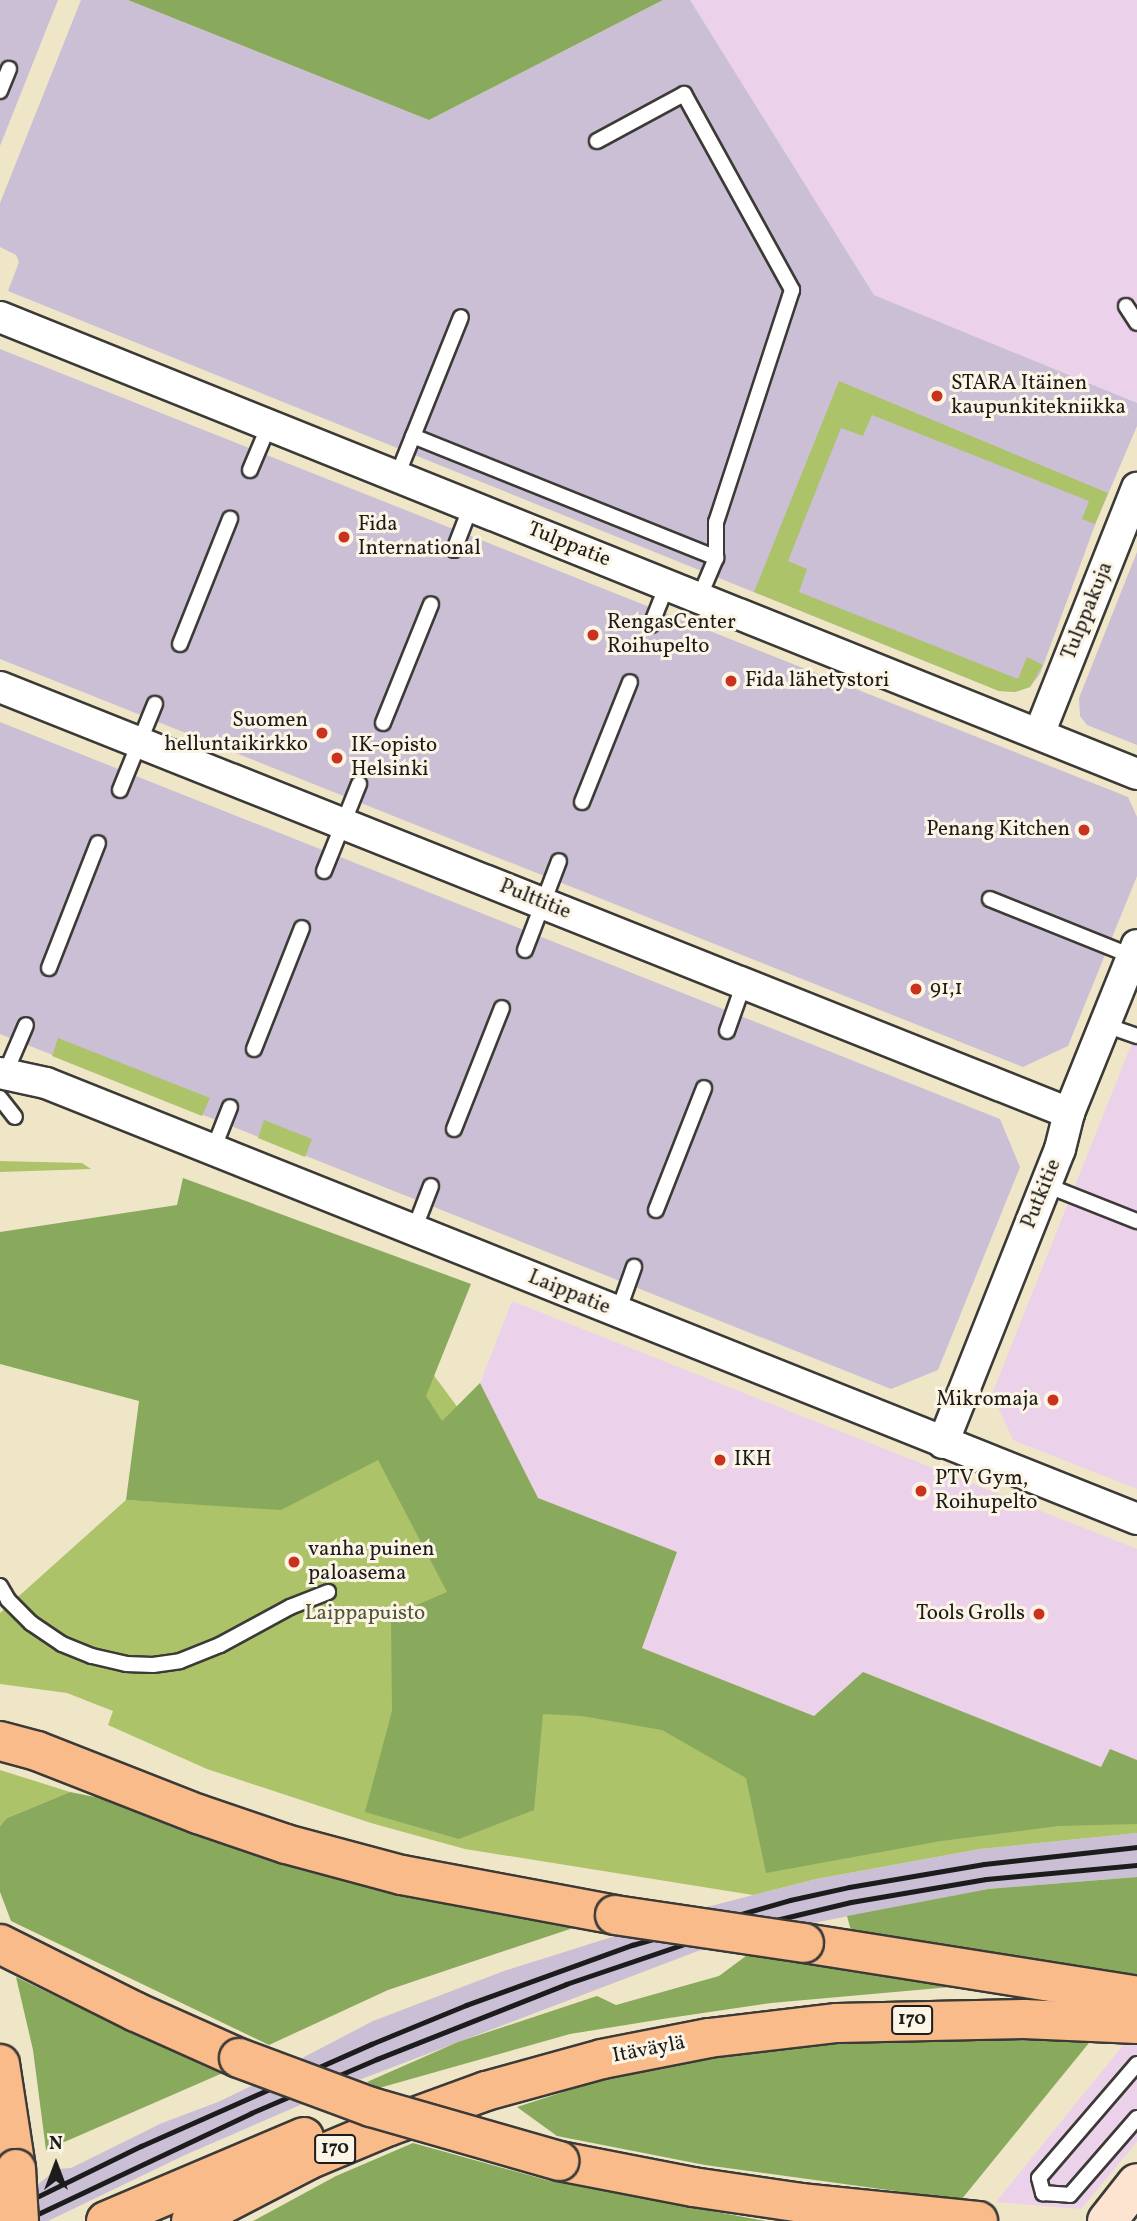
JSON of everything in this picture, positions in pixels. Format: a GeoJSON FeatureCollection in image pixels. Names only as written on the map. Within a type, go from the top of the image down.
{"type":"FeatureCollection","features":[{"type":"Feature","properties":{"kind":"highway"},"geometry":{"type":"LineString","coordinates":[[0,1741],[37,1751],[198,1814],[286,1844],[402,1875],[615,1915],[804,1943],[1130,2014]]}},
{"type":"Feature","properties":{"kind":"highway"},"geometry":{"type":"LineString","coordinates":[[0,1944],[49,1970],[239,2058],[383,2111],[559,2161],[693,2186],[802,2203],[970,2220]]}},
{"type":"Feature","properties":{"kind":"highway","name":"Itäväylä"},"geometry":{"type":"LineString","coordinates":[[191,2221],[308,2160],[485,2091],[602,2059],[709,2038],[837,2024],[1130,2014]]}},
{"type":"Feature","properties":{"kind":"highway"},"geometry":{"type":"LineString","coordinates":[[0,2064],[16,2169],[19,2221]]}},
{"type":"Feature","properties":{"kind":"highway"},"geometry":{"type":"LineString","coordinates":[[106,2221],[329,2127],[485,2091]]}},
{"type":"Feature","properties":{"kind":"main road"},"geometry":{"type":"LineString","coordinates":[[1107,2221],[1137,2183]]}},
{"type":"Feature","properties":{"kind":"street","name":"Tulppatie"},"geometry":{"type":"LineString","coordinates":[[0,317],[1137,774]]}},
{"type":"Feature","properties":{"kind":"street","name":"Tulppakuja"},"geometry":{"type":"LineString","coordinates":[[1039,734],[1137,488]]}},
{"type":"Feature","properties":{"kind":"street","name":"Pulttitie"},"geometry":{"type":"LineString","coordinates":[[0,687],[1069,1113]]}},
{"type":"Feature","properties":{"kind":"street","name":"Putkitie"},"geometry":{"type":"LineString","coordinates":[[943,1443],[1060,1149],[1069,1113],[1135,951]]}},
{"type":"Feature","properties":{"kind":"street","name":"Laippatie"},"geometry":{"type":"LineString","coordinates":[[2,1082],[46,1083],[1137,1519]]}},
{"type":"Feature","properties":{"kind":"lane"},"geometry":{"type":"LineString","coordinates":[[0,91],[9,69]]}},
{"type":"Feature","properties":{"kind":"lane"},"geometry":{"type":"LineString","coordinates":[[597,141],[684,94],[792,290],[716,522],[716,558],[699,598]]}},
{"type":"Feature","properties":{"kind":"lane"},"geometry":{"type":"LineString","coordinates":[[1126,306],[1137,323]]}},
{"type":"Feature","properties":{"kind":"lane"},"geometry":{"type":"LineString","coordinates":[[397,477],[461,317]]}},
{"type":"Feature","properties":{"kind":"lane"},"geometry":{"type":"LineString","coordinates":[[250,470],[269,425]]}},
{"type":"Feature","properties":{"kind":"lane"},"geometry":{"type":"LineString","coordinates":[[413,436],[716,558]]}},
{"type":"Feature","properties":{"kind":"lane"},"geometry":{"type":"LineString","coordinates":[[454,550],[471,506]]}},
{"type":"Feature","properties":{"kind":"lane"},"geometry":{"type":"LineString","coordinates":[[180,644],[230,519]]}},
{"type":"Feature","properties":{"kind":"lane"},"geometry":{"type":"LineString","coordinates":[[651,625],[667,585]]}},
{"type":"Feature","properties":{"kind":"lane"},"geometry":{"type":"LineString","coordinates":[[383,723],[431,604]]}},
{"type":"Feature","properties":{"kind":"lane"},"geometry":{"type":"LineString","coordinates":[[582,802],[630,682]]}},
{"type":"Feature","properties":{"kind":"lane"},"geometry":{"type":"LineString","coordinates":[[120,790],[155,705]]}},
{"type":"Feature","properties":{"kind":"lane"},"geometry":{"type":"LineString","coordinates":[[324,871],[359,784]]}},
{"type":"Feature","properties":{"kind":"lane"},"geometry":{"type":"LineString","coordinates":[[49,968],[98,843]]}},
{"type":"Feature","properties":{"kind":"lane"},"geometry":{"type":"LineString","coordinates":[[525,950],[559,862]]}},
{"type":"Feature","properties":{"kind":"lane"},"geometry":{"type":"LineString","coordinates":[[990,899],[1135,951]]}},
{"type":"Feature","properties":{"kind":"lane"},"geometry":{"type":"LineString","coordinates":[[254,1049],[302,928]]}},
{"type":"Feature","properties":{"kind":"lane"},"geometry":{"type":"LineString","coordinates":[[727,1031],[744,983]]}},
{"type":"Feature","properties":{"kind":"lane"},"geometry":{"type":"LineString","coordinates":[[454,1129],[502,1008]]}},
{"type":"Feature","properties":{"kind":"lane"},"geometry":{"type":"LineString","coordinates":[[15,1116],[2,1082],[26,1025]]}},
{"type":"Feature","properties":{"kind":"lane"},"geometry":{"type":"LineString","coordinates":[[1105,1025],[1137,1037]]}},
{"type":"Feature","properties":{"kind":"lane"},"geometry":{"type":"LineString","coordinates":[[656,1210],[704,1088]]}},
{"type":"Feature","properties":{"kind":"lane"},"geometry":{"type":"LineString","coordinates":[[213,1150],[230,1107]]}},
{"type":"Feature","properties":{"kind":"lane"},"geometry":{"type":"LineString","coordinates":[[1046,1185],[1137,1221]]}},
{"type":"Feature","properties":{"kind":"lane"},"geometry":{"type":"LineString","coordinates":[[414,1230],[431,1186]]}},
{"type":"Feature","properties":{"kind":"lane"},"geometry":{"type":"LineString","coordinates":[[618,1312],[634,1267]]}},
{"type":"Feature","properties":{"kind":"lane"},"geometry":{"type":"LineString","coordinates":[[0,1586],[8,1600],[31,1623],[62,1644],[92,1656],[126,1664],[153,1665],[180,1661],[220,1645],[290,1607],[328,1592]]}},
{"type":"Feature","properties":{"kind":"lane"},"geometry":{"type":"LineString","coordinates":[[1137,2064],[1039,2178],[1043,2193],[1070,2195],[1082,2178],[1137,2118]]}},
{"type":"Feature","properties":{"kind":"shaded area"},"geometry":{"type":"Polygon","coordinates":[[[0,0],[58,0],[0,146],[0,0]]]}},
{"type":"Feature","properties":{"kind":"shaded area"},"geometry":{"type":"Polygon","coordinates":[[[81,0],[128,0],[429,120],[663,0],[690,0],[874,295],[1137,403],[1137,426],[1095,525],[1040,674],[1030,687],[1015,692],[999,691],[8,291],[19,262],[16,255],[0,247],[0,203],[81,0]]]}},
{"type":"Feature","properties":{"kind":"shaded area"},"geometry":{"type":"Polygon","coordinates":[[[690,0],[1137,0],[1137,403],[874,295],[690,0]]]}},
{"type":"Feature","properties":{"kind":"shaded area"},"geometry":{"type":"Polygon","coordinates":[[[0,349],[1128,797],[1137,817],[1137,876],[1068,1046],[1023,1067],[0,659],[0,349]]]}},
{"type":"Feature","properties":{"kind":"shaded area"},"geometry":{"type":"Polygon","coordinates":[[[1137,552],[1137,745],[1087,725],[1080,716],[1079,698],[1137,552]]]}},
{"type":"Feature","properties":{"kind":"shaded area"},"geometry":{"type":"Polygon","coordinates":[[[0,722],[1000,1119],[1020,1167],[938,1370],[891,1389],[0,1034],[0,722]]]}},
{"type":"Feature","properties":{"kind":"shaded area"},"geometry":{"type":"Polygon","coordinates":[[[1137,1030],[1137,1489],[1013,1440],[992,1394],[1137,1030]]]}},
{"type":"Feature","properties":{"kind":"shaded area"},"geometry":{"type":"Polygon","coordinates":[[[512,1301],[1137,1549],[1137,1760],[1110,1750],[1101,1768],[863,1672],[814,1716],[642,1648],[677,1553],[538,1498],[480,1383],[512,1301]]]}},
{"type":"Feature","properties":{"kind":"shaded area"},"geometry":{"type":"Polygon","coordinates":[[[1137,1833],[1137,1877],[988,1889],[808,1924],[698,1951],[351,2083],[185,2155],[48,2221],[0,2221],[0,2202],[37,2185],[57,2169],[71,2168],[162,2123],[218,2102],[297,2064],[304,2057],[373,2021],[504,1971],[707,1907],[816,1879],[980,1849],[1137,1833]]]}},
{"type":"Feature","properties":{"kind":"shaded area"},"geometry":{"type":"Polygon","coordinates":[[[1137,2028],[1137,2142],[1081,2209],[996,2202],[1137,2028]]]}},
{"type":"Feature","properties":{"kind":"green space"},"geometry":{"type":"Polygon","coordinates":[[[128,0],[663,0],[429,120],[128,0]]]}},
{"type":"Feature","properties":{"kind":"green space"},"geometry":{"type":"Polygon","coordinates":[[[839,381],[1108,493],[1095,524],[1082,519],[1089,501],[872,415],[863,436],[841,428],[788,561],[807,569],[799,592],[1018,679],[1027,657],[1043,665],[1030,687],[1015,692],[999,691],[754,592],[839,381]]]}},
{"type":"Feature","properties":{"kind":"green space"},"geometry":{"type":"Polygon","coordinates":[[[58,1038],[210,1098],[202,1116],[52,1056],[58,1038]]]}},
{"type":"Feature","properties":{"kind":"green space"},"geometry":{"type":"Polygon","coordinates":[[[264,1120],[312,1139],[305,1157],[258,1138],[264,1120]]]}},
{"type":"Feature","properties":{"kind":"green space"},"geometry":{"type":"Polygon","coordinates":[[[0,1161],[82,1163],[91,1169],[0,1172],[0,1161]]]}},
{"type":"Feature","properties":{"kind":"green space","name":"Laippapuisto"},"geometry":{"type":"Polygon","coordinates":[[[183,1178],[471,1284],[426,1396],[442,1421],[480,1383],[538,1498],[677,1552],[642,1648],[814,1716],[863,1672],[1101,1767],[1110,1749],[1137,1760],[1137,1824],[1058,1826],[941,1841],[766,1873],[746,1778],[662,1730],[582,1716],[543,1714],[534,1810],[459,1839],[365,1812],[392,1711],[391,1616],[447,1592],[378,1460],[281,1510],[126,1500],[139,1401],[0,1364],[0,1232],[177,1205],[183,1178]]]}},
{"type":"Feature","properties":{"kind":"green space","name":"Laippapuisto"},"geometry":{"type":"Polygon","coordinates":[[[424,1362],[533,1509],[631,1655],[824,1724],[1137,1783],[1137,1833],[980,1849],[816,1879],[753,1895],[465,1849],[371,1823],[207,1769],[108,1725],[113,1711],[67,1693],[0,1684],[0,1613],[126,1500],[196,1504],[424,1362]]]}},
{"type":"Feature","properties":{"kind":"green space"},"geometry":{"type":"Polygon","coordinates":[[[0,1770],[70,1792],[7,1818],[0,1826],[0,1770]]]}},
{"type":"Feature","properties":{"kind":"green space"},"geometry":{"type":"Polygon","coordinates":[[[70,1792],[115,1801],[576,1927],[388,1990],[269,2045],[11,1921],[0,1892],[0,1826],[7,1818],[70,1792]]]}},
{"type":"Feature","properties":{"kind":"green space"},"geometry":{"type":"Polygon","coordinates":[[[1137,1877],[1137,1979],[853,1938],[847,1916],[988,1889],[1137,1877]]]}},
{"type":"Feature","properties":{"kind":"green space"},"geometry":{"type":"Polygon","coordinates":[[[750,1953],[962,1986],[771,2003],[669,2018],[570,2034],[379,2088],[367,2082],[458,2042],[597,1996],[616,2005],[719,1976],[750,1953]]]}},
{"type":"Feature","properties":{"kind":"green space"},"geometry":{"type":"Polygon","coordinates":[[[16,1977],[126,2030],[225,2072],[46,2150],[33,2050],[16,1977]]]}},
{"type":"Feature","properties":{"kind":"green space"},"geometry":{"type":"Polygon","coordinates":[[[932,2038],[1093,2038],[961,2200],[705,2165],[557,2136],[517,2107],[625,2072],[790,2047],[932,2038]]]}},
{"type":"Feature","properties":{"kind":"green space"},"geometry":{"type":"Polygon","coordinates":[[[413,2143],[550,2181],[766,2221],[253,2221],[336,2176],[413,2143]]]}},
{"type":"Feature","properties":{"kind":"railway"},"geometry":{"type":"LineString","coordinates":[[0,2215],[141,2146],[371,2044],[466,2005],[632,1945],[790,1900],[849,1887],[984,1864],[1137,1847]]}},
{"type":"Feature","properties":{"kind":"railway"},"geometry":{"type":"LineString","coordinates":[[23,2221],[251,2113],[377,2059],[566,1984],[705,1937],[851,1902],[986,1879],[1137,1865]]}},
{"type":"Feature","properties":{"kind":"place","name":"STARA Itäinen kaupunkitekniikka"},"geometry":{"type":"Point","coordinates":[937,396]}},
{"type":"Feature","properties":{"kind":"place","name":"Fida International"},"geometry":{"type":"Point","coordinates":[344,537]}},
{"type":"Feature","properties":{"kind":"place","name":"RengasCenter Roihupelto"},"geometry":{"type":"Point","coordinates":[593,635]}},
{"type":"Feature","properties":{"kind":"place","name":"Fida lähetystori"},"geometry":{"type":"Point","coordinates":[731,681]}},
{"type":"Feature","properties":{"kind":"place","name":"Suomen helluntaikirkko"},"geometry":{"type":"Point","coordinates":[322,733]}},
{"type":"Feature","properties":{"kind":"place","name":"IK-opisto Helsinki"},"geometry":{"type":"Point","coordinates":[337,758]}},
{"type":"Feature","properties":{"kind":"place","name":"Penang Kitchen"},"geometry":{"type":"Point","coordinates":[1084,830]}},
{"type":"Feature","properties":{"kind":"place","name":"91,1"},"geometry":{"type":"Point","coordinates":[916,989]}},
{"type":"Feature","properties":{"kind":"place","name":"Mikromaja"},"geometry":{"type":"Point","coordinates":[1053,1400]}},
{"type":"Feature","properties":{"kind":"place","name":"IKH"},"geometry":{"type":"Point","coordinates":[720,1460]}},
{"type":"Feature","properties":{"kind":"place","name":"PTV Gym, Roihupelto"},"geometry":{"type":"Point","coordinates":[921,1491]}},
{"type":"Feature","properties":{"kind":"place","name":"vanha puinen paloasema"},"geometry":{"type":"Point","coordinates":[294,1562]}},
{"type":"Feature","properties":{"kind":"place","name":"Tools Grolls"},"geometry":{"type":"Point","coordinates":[1039,1614]}}]}
